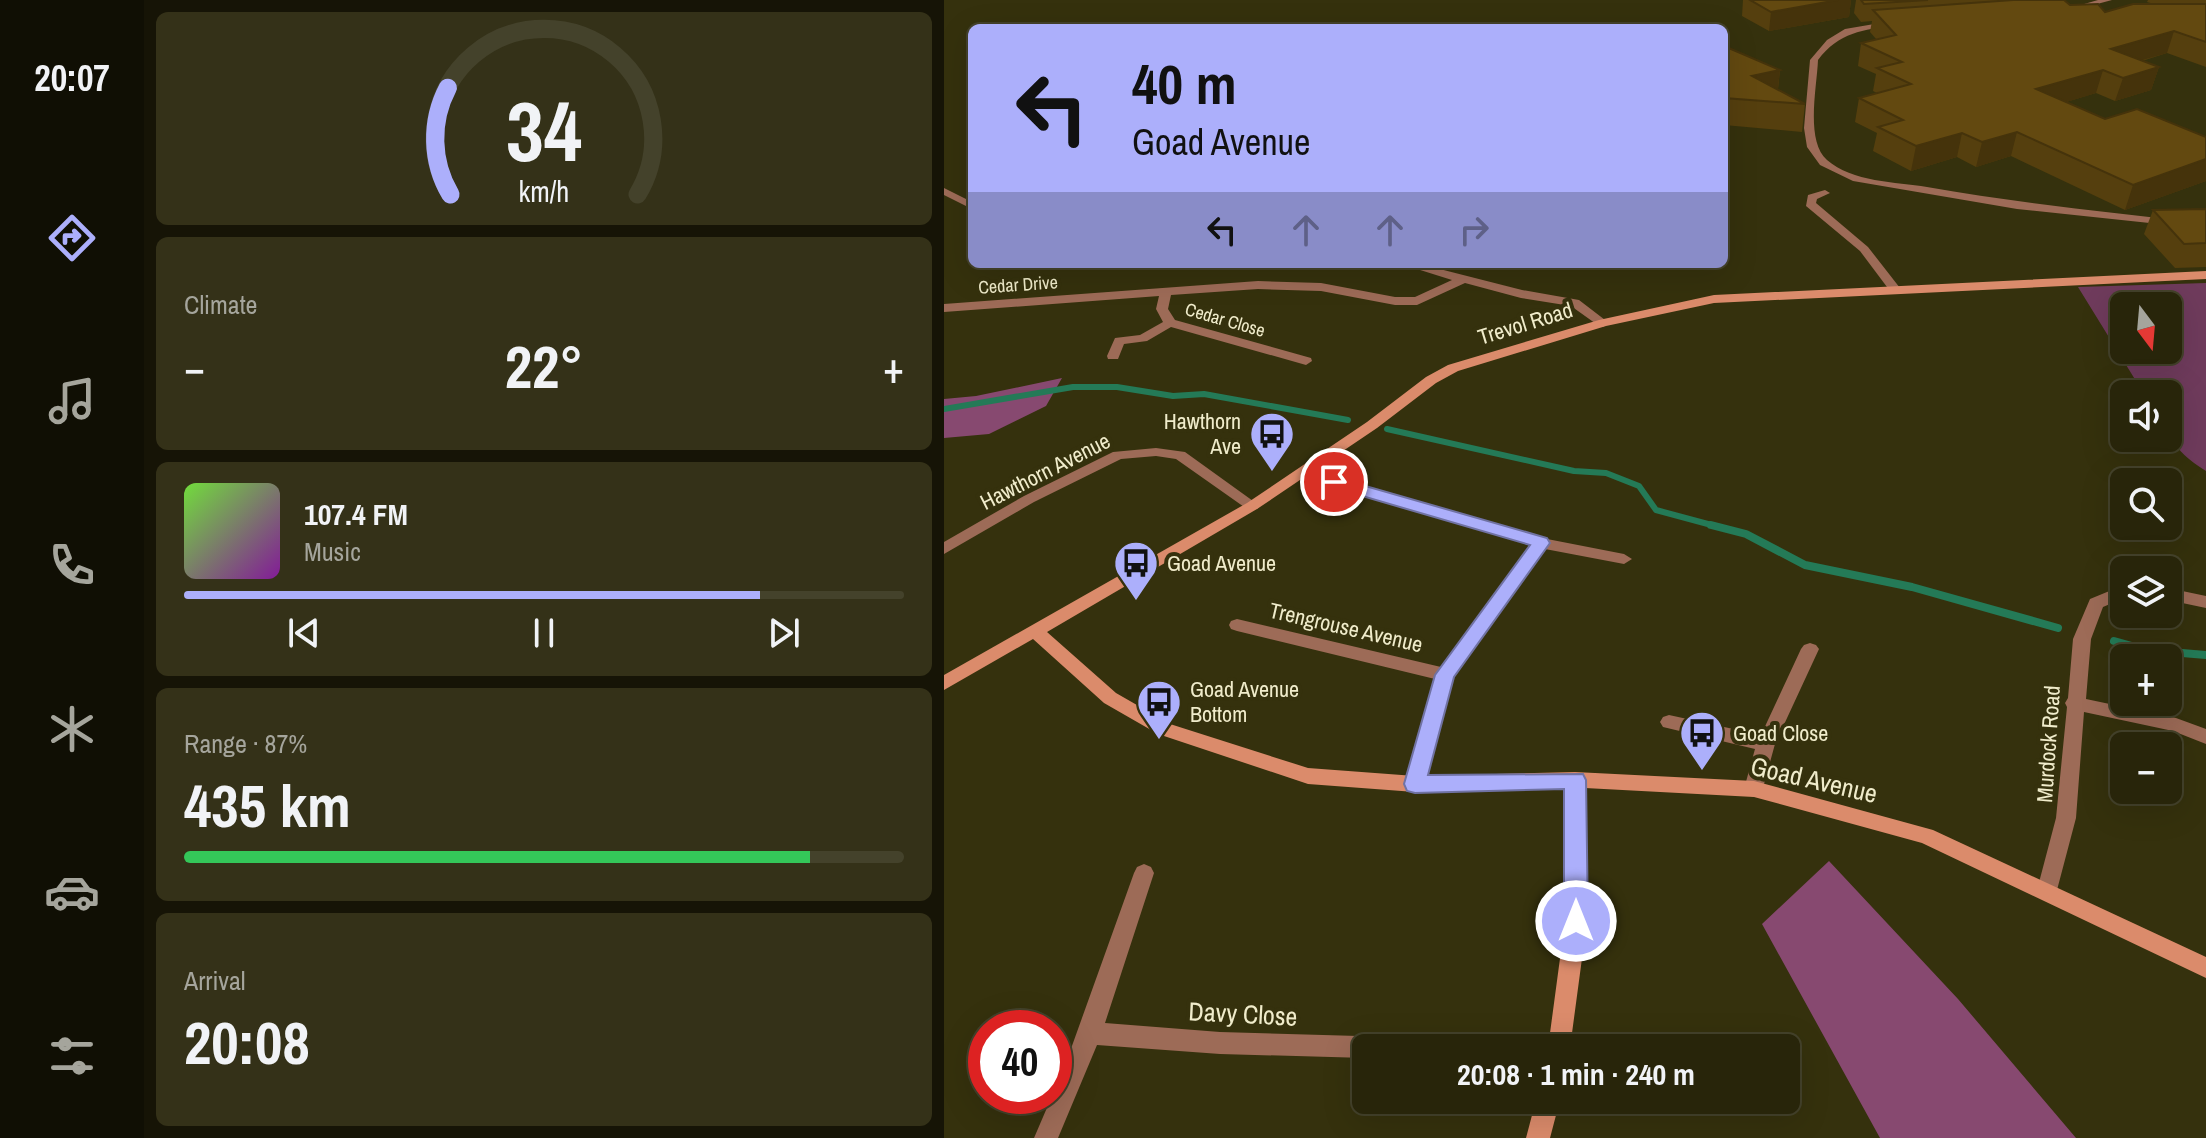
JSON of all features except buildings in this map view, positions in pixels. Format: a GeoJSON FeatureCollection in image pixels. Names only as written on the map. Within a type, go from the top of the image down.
{"type":"FeatureCollection","features":[{"type":"Feature","properties":{"kind":"street"},"geometry":{"type":"LineString","coordinates":[[2053,14],[2108,0]]}},
{"type":"Feature","properties":{"kind":"street"},"geometry":{"type":"LineString","coordinates":[[1900,23],[1850,28],[1821,49],[1814,60],[1811,142],[1819,157],[1835,170],[1853,178],[1899,188],[2017,206],[2206,226]]}},
{"type":"Feature","properties":{"kind":"street"},"geometry":{"type":"LineString","coordinates":[[944,191],[968,204]]}},
{"type":"Feature","properties":{"kind":"street"},"geometry":{"type":"LineString","coordinates":[[1825,193],[1812,197],[1810,204],[1864,249],[1894,288]]}},
{"type":"Feature","properties":{"kind":"street"},"geometry":{"type":"LineString","coordinates":[[1424,268],[1521,294],[1575,303],[1603,323]]}},
{"type":"Feature","properties":{"kind":"street","name":"Trevol Road"},"geometry":{"type":"LineString","coordinates":[[944,683],[1252,506],[1372,425],[1431,380],[1453,368],[1603,323],[1714,299],[2206,275]]}},
{"type":"Feature","properties":{"kind":"street","name":"Cedar Drive"},"geometry":{"type":"LineString","coordinates":[[944,324],[947,308],[1166,290],[1289,284],[1395,301],[1417,301],[1435,296],[1465,278]]}},
{"type":"Feature","properties":{"kind":"street","name":"Cedar Close"},"geometry":{"type":"LineString","coordinates":[[1166,290],[1162,309],[1170,323],[1306,361]]}},
{"type":"Feature","properties":{"kind":"street"},"geometry":{"type":"LineString","coordinates":[[1113,356],[1119,341],[1143,338],[1170,323]]}},
{"type":"Feature","properties":{"kind":"street","name":"Hawthorn Avenue"},"geometry":{"type":"LineString","coordinates":[[944,549],[1029,499],[1118,455],[1156,452],[1180,455],[1252,506]]}},
{"type":"Feature","properties":{"kind":"street"},"geometry":{"type":"LineString","coordinates":[[1334,482],[1541,543],[1624,559]]}},
{"type":"Feature","properties":{"kind":"street","name":"Trengrouse Avenue"},"geometry":{"type":"LineString","coordinates":[[1415,784],[1445,675],[1541,543]]}},
{"type":"Feature","properties":{"kind":"street","name":"Murdock Road"},"geometry":{"type":"LineString","coordinates":[[2047,890],[2066,818],[2082,639],[2096,603],[2110,597]]}},
{"type":"Feature","properties":{"kind":"street"},"geometry":{"type":"LineString","coordinates":[[2182,597],[2206,602]]}},
{"type":"Feature","properties":{"kind":"street","name":"Trengrouse Avenue"},"geometry":{"type":"LineString","coordinates":[[1237,625],[1445,675]]}},
{"type":"Feature","properties":{"kind":"street","name":"Goad Avenue"},"geometry":{"type":"LineString","coordinates":[[1036,632],[1100,691],[1164,729],[1308,776],[1415,784],[1575,780],[1754,789],[1926,836],[2047,890],[2206,968]]}},
{"type":"Feature","properties":{"kind":"street"},"geometry":{"type":"LineString","coordinates":[[1754,789],[1766,744],[1810,649]]}},
{"type":"Feature","properties":{"kind":"street"},"geometry":{"type":"LineString","coordinates":[[2074,703],[2176,725],[2206,737]]}},
{"type":"Feature","properties":{"kind":"street"},"geometry":{"type":"LineString","coordinates":[[1669,722],[1766,744]]}},
{"type":"Feature","properties":{"kind":"street"},"geometry":{"type":"LineString","coordinates":[[1561,1034],[1576,921],[1575,780]]}},
{"type":"Feature","properties":{"kind":"street"},"geometry":{"type":"LineString","coordinates":[[1046,1138],[1090,1033],[1144,873]]}},
{"type":"Feature","properties":{"kind":"street","name":"Davy Close"},"geometry":{"type":"LineString","coordinates":[[1090,1033],[1220,1043],[1352,1047]]}},
{"type":"Feature","properties":{"kind":"street"},"geometry":{"type":"LineString","coordinates":[[1538,1138],[1544,1114]]}},
{"type":"Feature","properties":{"kind":"shaded area"},"geometry":{"type":"Polygon","coordinates":[[[2206,283],[2206,471],[2182,452],[2182,380],[2135,380],[2125,364],[2182,364],[2182,292],[2110,292],[2110,339],[2078,287],[2206,283]]]}},
{"type":"Feature","properties":{"kind":"shaded area"},"geometry":{"type":"Polygon","coordinates":[[[1062,378],[1046,406],[989,434],[944,438],[944,399],[976,396],[1062,378]]]}},
{"type":"Feature","properties":{"kind":"shaded area"},"geometry":{"type":"Polygon","coordinates":[[[1829,861],[1958,999],[2076,1138],[1880,1138],[1762,924],[1829,861]]]}},
{"type":"Feature","properties":{"kind":"waterway"},"geometry":{"type":"LineString","coordinates":[[944,409],[1073,387],[1117,387],[1173,396],[1204,394],[1348,420]]}},
{"type":"Feature","properties":{"kind":"waterway"},"geometry":{"type":"LineString","coordinates":[[1387,429],[1574,471],[1606,473],[1639,486],[1656,510],[1719,527]]}},
{"type":"Feature","properties":{"kind":"waterway"},"geometry":{"type":"LineString","coordinates":[[1711,525],[1746,534],[1805,565],[1912,587],[2058,628]]}},
{"type":"Feature","properties":{"kind":"waterway"},"geometry":{"type":"LineString","coordinates":[[2114,641],[2146,650],[2206,655]]}},
{"type":"Feature","properties":{"kind":"place","name":"Hawthorn Ave"},"geometry":{"type":"Point","coordinates":[1272,473]}},
{"type":"Feature","properties":{"kind":"place","name":"Goad Avenue"},"geometry":{"type":"Point","coordinates":[1136,602]}},
{"type":"Feature","properties":{"kind":"place","name":"Goad Avenue Bottom"},"geometry":{"type":"Point","coordinates":[1159,741]}},
{"type":"Feature","properties":{"kind":"place","name":"Goad Close"},"geometry":{"type":"Point","coordinates":[1702,772]}},
{"type":"Feature","properties":{"kind":"route"},"geometry":{"type":"LineString","coordinates":[[1334,482],[1541,543],[1445,675],[1415,784],[1575,780],[1576,921]]}}]}
